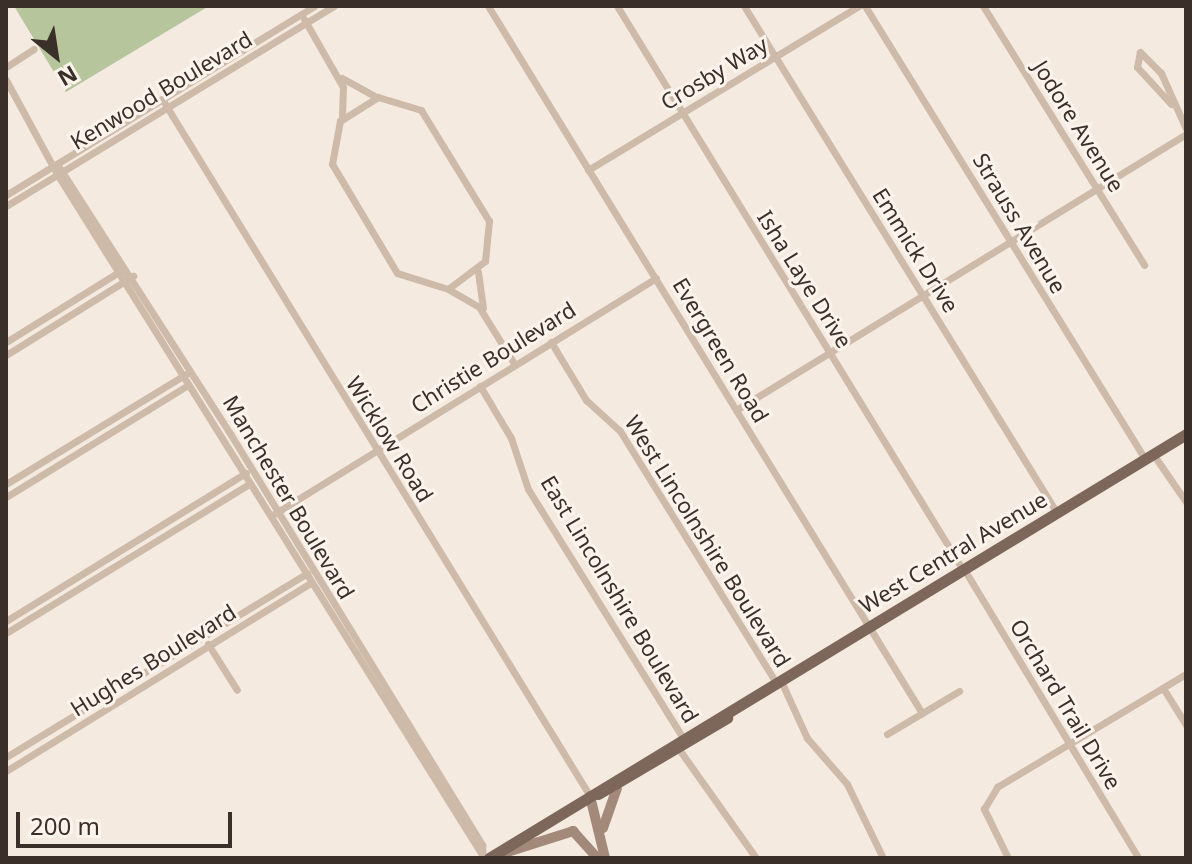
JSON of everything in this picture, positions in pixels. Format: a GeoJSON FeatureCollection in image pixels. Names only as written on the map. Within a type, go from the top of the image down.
{"type":"FeatureCollection","features":[{"type":"Feature","properties":{"kind":"main road","name":"West Central Avenue"},"geometry":{"type":"LineString","coordinates":[[590,796],[617,788],[742,705],[1186,434]]}},
{"type":"Feature","properties":{"kind":"main road","name":"West Central Avenue"},"geometry":{"type":"LineString","coordinates":[[486,857],[681,744]]}},
{"type":"Feature","properties":{"kind":"street","name":"Kenwood Boulevard"},"geometry":{"type":"LineString","coordinates":[[6,195],[314,6]]}},
{"type":"Feature","properties":{"kind":"street","name":"Kenwood Boulevard"},"geometry":{"type":"LineString","coordinates":[[6,206],[334,6]]}},
{"type":"Feature","properties":{"kind":"street","name":"Evergreen Road"},"geometry":{"type":"LineString","coordinates":[[488,6],[922,713]]}},
{"type":"Feature","properties":{"kind":"street","name":"Isha Laye Drive"},"geometry":{"type":"LineString","coordinates":[[617,6],[963,570]]}},
{"type":"Feature","properties":{"kind":"street","name":"Emmick Drive"},"geometry":{"type":"LineString","coordinates":[[744,6],[1057,513]]}},
{"type":"Feature","properties":{"kind":"street","name":"Crosby Way"},"geometry":{"type":"LineString","coordinates":[[588,170],[862,6]]}},
{"type":"Feature","properties":{"kind":"street","name":"Strauss Avenue"},"geometry":{"type":"LineString","coordinates":[[862,6],[1149,457],[1186,502]]}},
{"type":"Feature","properties":{"kind":"street","name":"Jodore Avenue"},"geometry":{"type":"LineString","coordinates":[[983,6],[1144,265]]}},
{"type":"Feature","properties":{"kind":"street"},"geometry":{"type":"LineString","coordinates":[[301,14],[337,74],[345,98],[332,164],[397,273],[448,289],[485,314]]}},
{"type":"Feature","properties":{"kind":"street"},"geometry":{"type":"LineString","coordinates":[[6,67],[34,49]]}},
{"type":"Feature","properties":{"kind":"street"},"geometry":{"type":"LineString","coordinates":[[736,410],[1186,132],[1151,57],[1136,54],[1146,81],[1171,104]]}},
{"type":"Feature","properties":{"kind":"street"},"geometry":{"type":"LineString","coordinates":[[337,74],[378,97],[421,110],[482,206],[490,235],[478,272],[485,314],[515,365]]}},
{"type":"Feature","properties":{"kind":"street"},"geometry":{"type":"LineString","coordinates":[[6,80],[57,164],[57,174]]}},
{"type":"Feature","properties":{"kind":"street"},"geometry":{"type":"LineString","coordinates":[[340,121],[358,106],[378,97]]}},
{"type":"Feature","properties":{"kind":"street","name":"Wicklow Road"},"geometry":{"type":"LineString","coordinates":[[162,99],[590,796]]}},
{"type":"Feature","properties":{"kind":"street"},"geometry":{"type":"LineString","coordinates":[[57,164],[67,168]]}},
{"type":"Feature","properties":{"kind":"street","name":"Manchester Boulevard"},"geometry":{"type":"LineString","coordinates":[[67,168],[486,857]]}},
{"type":"Feature","properties":{"kind":"street","name":"Manchester Boulevard"},"geometry":{"type":"LineString","coordinates":[[57,174],[304,575],[486,857]]}},
{"type":"Feature","properties":{"kind":"street"},"geometry":{"type":"LineString","coordinates":[[6,342],[127,267]]}},
{"type":"Feature","properties":{"kind":"street"},"geometry":{"type":"LineString","coordinates":[[448,289],[478,272]]}},
{"type":"Feature","properties":{"kind":"street"},"geometry":{"type":"LineString","coordinates":[[6,355],[133,276]]}},
{"type":"Feature","properties":{"kind":"street","name":"Christie Boulevard"},"geometry":{"type":"LineString","coordinates":[[268,517],[656,278]]}},
{"type":"Feature","properties":{"kind":"street","name":"West Lincolnshire Boulevard"},"geometry":{"type":"LineString","coordinates":[[551,342],[586,400],[620,431],[779,682],[807,738],[847,784],[883,858]]}},
{"type":"Feature","properties":{"kind":"street"},"geometry":{"type":"LineString","coordinates":[[6,484],[191,371]]}},
{"type":"Feature","properties":{"kind":"street"},"geometry":{"type":"LineString","coordinates":[[6,497],[196,380]]}},
{"type":"Feature","properties":{"kind":"street","name":"East Lincolnshire Boulevard"},"geometry":{"type":"LineString","coordinates":[[480,386],[511,438],[528,489],[681,744],[756,858]]}},
{"type":"Feature","properties":{"kind":"street"},"geometry":{"type":"LineString","coordinates":[[6,621],[252,470]]}},
{"type":"Feature","properties":{"kind":"street"},"geometry":{"type":"LineString","coordinates":[[6,633],[257,479]]}},
{"type":"Feature","properties":{"kind":"street","name":"Hughes Boulevard"},"geometry":{"type":"LineString","coordinates":[[6,757],[313,569]]}},
{"type":"Feature","properties":{"kind":"street","name":"Orchard Trail Drive"},"geometry":{"type":"LineString","coordinates":[[963,570],[1138,858]]}},
{"type":"Feature","properties":{"kind":"street","name":"Hughes Boulevard"},"geometry":{"type":"LineString","coordinates":[[6,771],[318,579]]}},
{"type":"Feature","properties":{"kind":"street"},"geometry":{"type":"LineString","coordinates":[[202,635],[237,690]]}},
{"type":"Feature","properties":{"kind":"street"},"geometry":{"type":"LineString","coordinates":[[1008,858],[986,817],[986,801],[1069,744],[1186,674]]}},
{"type":"Feature","properties":{"kind":"street"},"geometry":{"type":"LineString","coordinates":[[1163,688],[1186,725]]}},
{"type":"Feature","properties":{"kind":"street"},"geometry":{"type":"LineString","coordinates":[[887,734],[959,691]]}},
{"type":"Feature","properties":{"kind":"street"},"geometry":{"type":"LineString","coordinates":[[602,838],[617,788]]}},
{"type":"Feature","properties":{"kind":"street"},"geometry":{"type":"LineString","coordinates":[[590,796],[605,858]]}},
{"type":"Feature","properties":{"kind":"street"},"geometry":{"type":"LineString","coordinates":[[486,857],[565,831],[580,833],[597,858]]}},
{"type":"Feature","properties":{"kind":"green space"},"geometry":{"type":"Polygon","coordinates":[[[14,6],[209,6],[66,92],[14,6]]]}}]}
